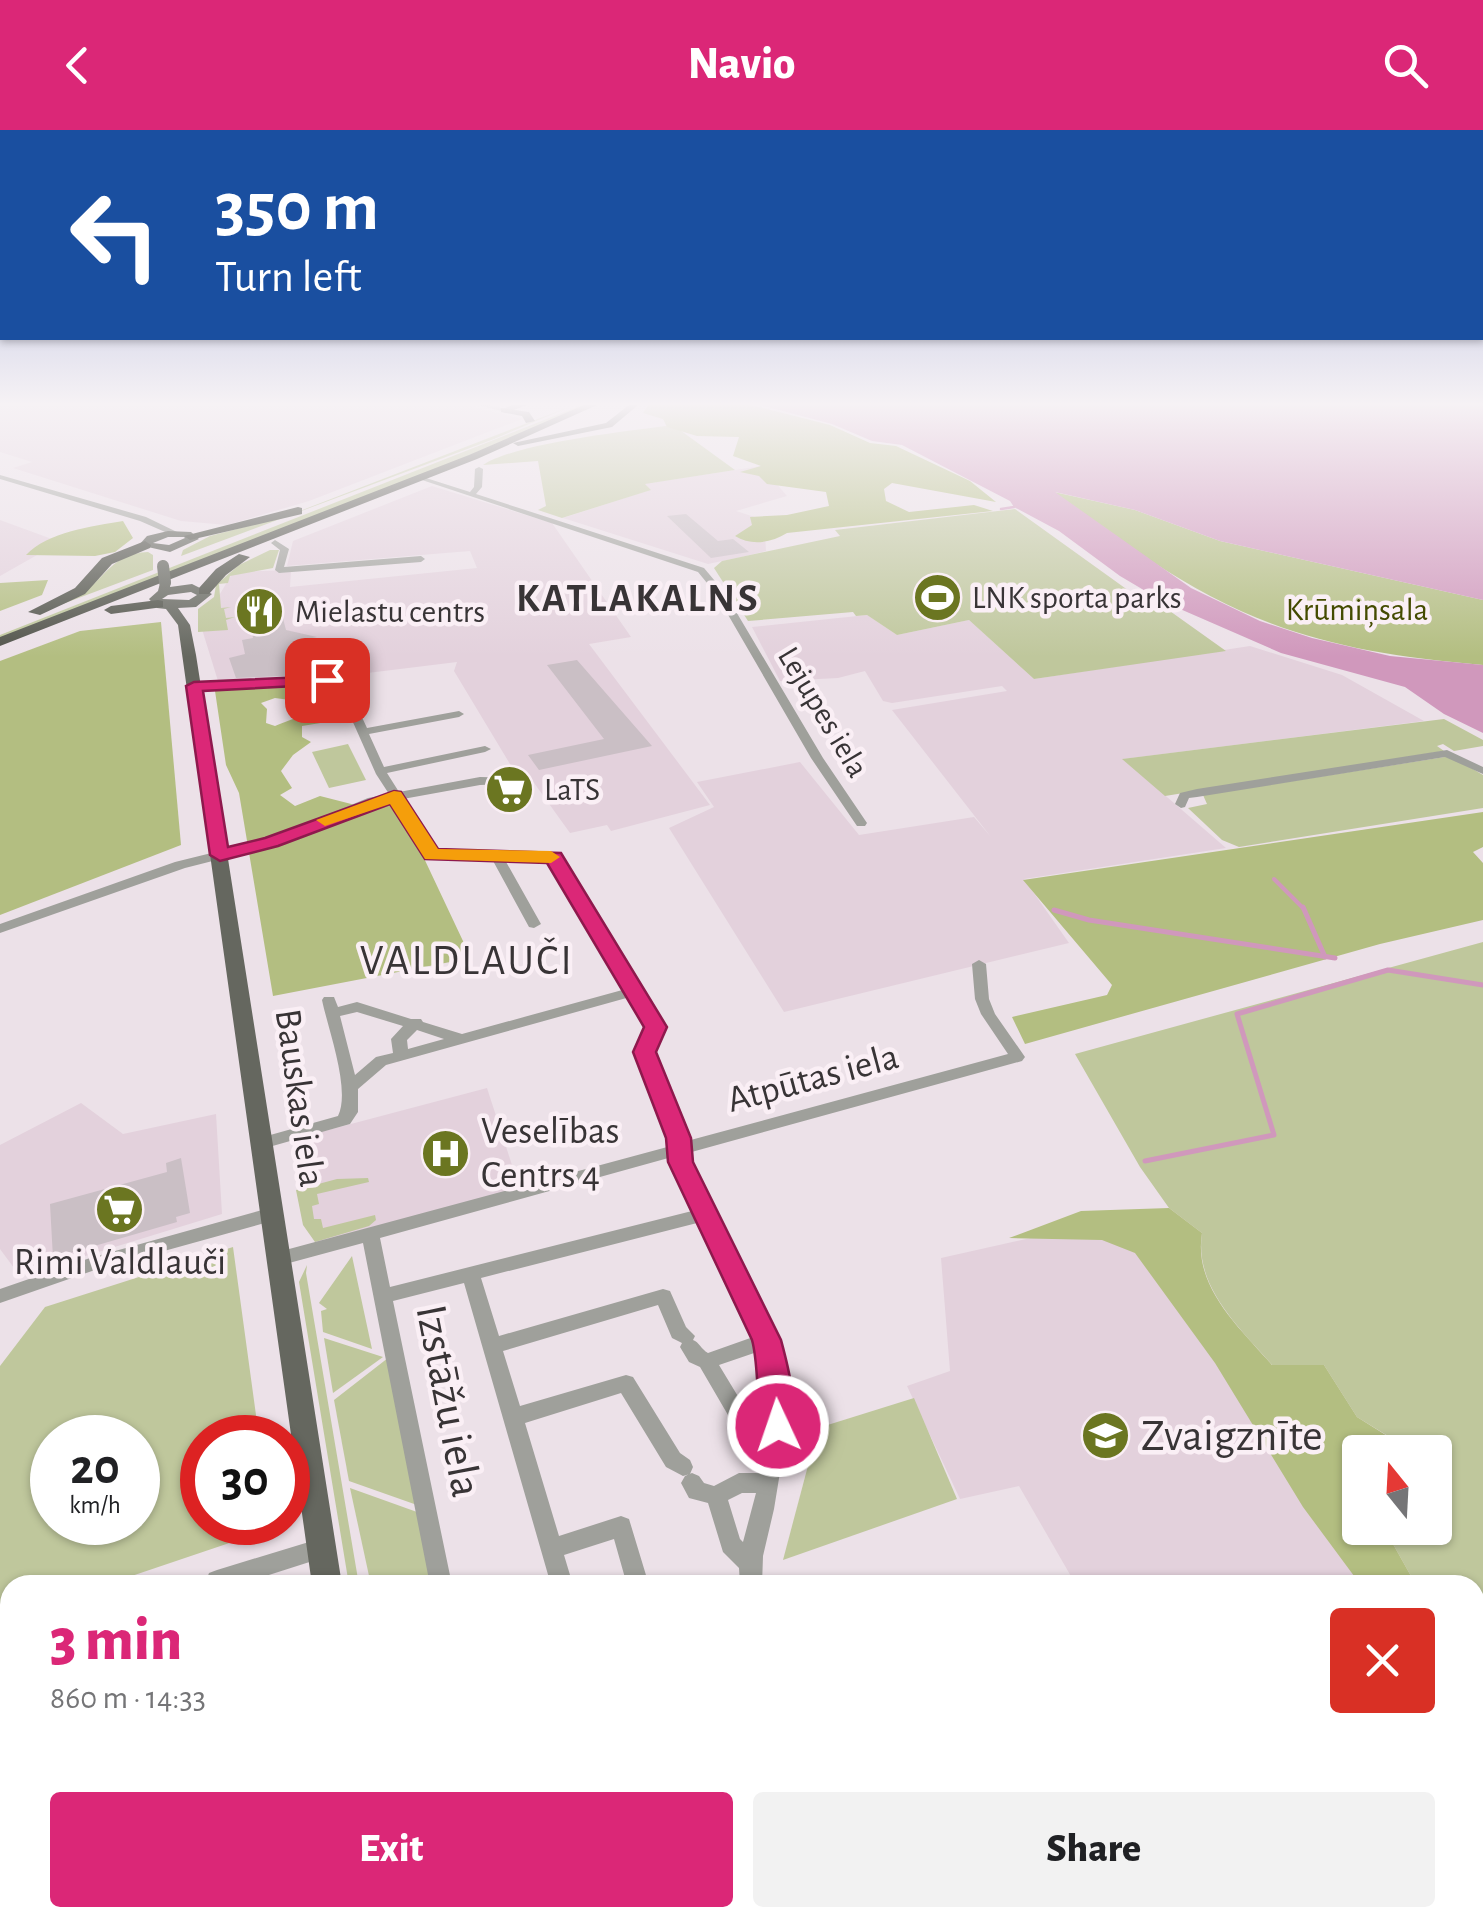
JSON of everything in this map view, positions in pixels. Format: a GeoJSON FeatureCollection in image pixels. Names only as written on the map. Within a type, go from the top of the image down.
{"type":"FeatureCollection","features":[{"type":"Feature","properties":{"kind":"highway"},"geometry":{"type":"LineString","coordinates":[[190,536],[292,513],[354,489]]}},
{"type":"Feature","properties":{"kind":"highway"},"geometry":{"type":"LineString","coordinates":[[0,634],[376,489]]}},
{"type":"Feature","properties":{"kind":"highway"},"geometry":{"type":"LineString","coordinates":[[0,642],[392,489]]}},
{"type":"Feature","properties":{"kind":"highway"},"geometry":{"type":"LineString","coordinates":[[204,590],[230,566],[405,489]]}},
{"type":"Feature","properties":{"kind":"highway"},"geometry":{"type":"LineString","coordinates":[[0,626],[80,591],[107,561],[151,544]]}},
{"type":"Feature","properties":{"kind":"highway"},"geometry":{"type":"LineString","coordinates":[[0,650],[88,616],[169,592]]}},
{"type":"Feature","properties":{"kind":"main road"},"geometry":{"type":"LineString","coordinates":[[151,544],[174,534],[190,536],[190,543],[172,553],[168,564],[169,592]]}},
{"type":"Feature","properties":{"kind":"main road"},"geometry":{"type":"LineString","coordinates":[[151,544],[177,548]]}},
{"type":"Feature","properties":{"kind":"main road"},"geometry":{"type":"LineString","coordinates":[[151,544],[168,564]]}},
{"type":"Feature","properties":{"kind":"main road"},"geometry":{"type":"LineString","coordinates":[[169,592],[204,590],[206,596],[192,604],[184,625]]}},
{"type":"Feature","properties":{"kind":"main road"},"geometry":{"type":"LineString","coordinates":[[169,592],[192,604]]}},
{"type":"Feature","properties":{"kind":"main road","name":"Bauskas iela"},"geometry":{"type":"LineString","coordinates":[[169,592],[184,625],[194,686],[326,1575]]}},
{"type":"Feature","properties":{"kind":"street"},"geometry":{"type":"LineString","coordinates":[[42,489],[134,517],[174,534]]}},
{"type":"Feature","properties":{"kind":"street","name":"Lejupes iela"},"geometry":{"type":"LineString","coordinates":[[455,489],[672,558],[706,574],[861,823]]}},
{"type":"Feature","properties":{"kind":"street"},"geometry":{"type":"LineString","coordinates":[[472,494],[476,489]]}},
{"type":"Feature","properties":{"kind":"street"},"geometry":{"type":"LineString","coordinates":[[134,517],[151,544]]}},
{"type":"Feature","properties":{"kind":"street"},"geometry":{"type":"LineString","coordinates":[[274,544],[284,549],[279,570],[421,559]]}},
{"type":"Feature","properties":{"kind":"street"},"geometry":{"type":"LineString","coordinates":[[194,686],[340,681],[394,796],[432,854],[554,857],[656,1027],[644,1052],[678,1138],[678,1150],[767,1340],[777,1398],[776,1447],[748,1562],[750,1575]]}},
{"type":"Feature","properties":{"kind":"street"},"geometry":{"type":"LineString","coordinates":[[363,732],[459,714]]}},
{"type":"Feature","properties":{"kind":"street"},"geometry":{"type":"LineString","coordinates":[[381,770],[485,750]]}},
{"type":"Feature","properties":{"kind":"street"},"geometry":{"type":"LineString","coordinates":[[1180,804],[1184,796],[1197,793],[1447,753],[1483,772]]}},
{"type":"Feature","properties":{"kind":"street"},"geometry":{"type":"LineString","coordinates":[[0,929],[220,855],[272,842],[394,796],[498,778],[524,780]]}},
{"type":"Feature","properties":{"kind":"street"},"geometry":{"type":"LineString","coordinates":[[496,855],[534,924]]}},
{"type":"Feature","properties":{"kind":"street","name":"Atpūtas iela"},"geometry":{"type":"LineString","coordinates":[[278,1259],[1017,1057],[988,1014],[982,999],[979,964]]}},
{"type":"Feature","properties":{"kind":"street"},"geometry":{"type":"LineString","coordinates":[[350,1087],[381,1061],[634,991]]}},
{"type":"Feature","properties":{"kind":"street"},"geometry":{"type":"LineString","coordinates":[[262,1143],[344,1120],[350,1112],[350,1087],[331,1006],[357,1007],[462,1038]]}},
{"type":"Feature","properties":{"kind":"street"},"geometry":{"type":"LineString","coordinates":[[401,1056],[399,1039],[416,1022]]}},
{"type":"Feature","properties":{"kind":"street"},"geometry":{"type":"LineString","coordinates":[[0,1296],[90,1265],[273,1214]]}},
{"type":"Feature","properties":{"kind":"street"},"geometry":{"type":"LineString","coordinates":[[384,1296],[706,1214]]}},
{"type":"Feature","properties":{"kind":"street","name":"Izstāžu iela"},"geometry":{"type":"LineString","coordinates":[[370,1233],[439,1575]]}},
{"type":"Feature","properties":{"kind":"street"},"geometry":{"type":"LineString","coordinates":[[471,1274],[559,1575]]}},
{"type":"Feature","properties":{"kind":"street"},"geometry":{"type":"LineString","coordinates":[[493,1346],[663,1296],[679,1332],[696,1356],[707,1360],[767,1340]]}},
{"type":"Feature","properties":{"kind":"street"},"geometry":{"type":"LineString","coordinates":[[707,1360],[731,1403],[757,1434],[776,1447]]}},
{"type":"Feature","properties":{"kind":"street"},"geometry":{"type":"LineString","coordinates":[[514,1417],[626,1384],[697,1490],[716,1496],[738,1483],[768,1483]]}},
{"type":"Feature","properties":{"kind":"street"},"geometry":{"type":"LineString","coordinates":[[716,1496],[731,1545],[748,1562]]}},
{"type":"Feature","properties":{"kind":"street"},"geometry":{"type":"LineString","coordinates":[[552,1549],[620,1526],[635,1575]]}},
{"type":"Feature","properties":{"kind":"street"},"geometry":{"type":"LineString","coordinates":[[235,1575],[322,1548]]}},
{"type":"Feature","properties":{"kind":"shaded area"},"geometry":{"type":"Polygon","coordinates":[[[79,489],[341,489],[227,525],[181,521],[79,489]]]}},
{"type":"Feature","properties":{"kind":"shaded area"},"geometry":{"type":"Polygon","coordinates":[[[425,489],[441,489],[552,523],[631,637],[589,644],[710,805],[611,831],[607,825],[570,833],[532,780],[513,769],[454,671],[457,662],[343,676],[218,681],[201,626],[233,572],[291,570],[290,587],[477,568],[470,551],[287,566],[293,541],[425,489]]]}},
{"type":"Feature","properties":{"kind":"shaded area"},"geometry":{"type":"Polygon","coordinates":[[[781,489],[787,496],[736,511],[764,520],[766,551],[708,564],[563,518],[650,490],[781,489]]]}},
{"type":"Feature","properties":{"kind":"shaded area"},"geometry":{"type":"Polygon","coordinates":[[[987,489],[1483,489],[1483,600],[1220,541],[1135,510],[1055,492],[1191,588],[1260,621],[1390,656],[1483,665],[1483,733],[1444,714],[1405,687],[1281,653],[1164,602],[987,489]]]}},
{"type":"Feature","properties":{"kind":"shaded area"},"geometry":{"type":"Polygon","coordinates":[[[0,520],[60,542],[0,576],[0,520]]]}},
{"type":"Feature","properties":{"kind":"shaded area"},"geometry":{"type":"Polygon","coordinates":[[[867,615],[897,635],[969,620],[1034,679],[1250,646],[1342,675],[1424,721],[1123,759],[1226,848],[1024,879],[1069,943],[784,1012],[669,828],[714,807],[697,782],[800,762],[859,835],[974,817],[991,837],[892,710],[1007,691],[1002,686],[892,703],[883,701],[865,671],[838,678],[780,681],[752,627],[867,615]]]}},
{"type":"Feature","properties":{"kind":"shaded area"},"geometry":{"type":"Polygon","coordinates":[[[487,1088],[522,1196],[320,1253],[307,1222],[293,1153],[298,1138],[487,1088]]]}},
{"type":"Feature","properties":{"kind":"shaded area"},"geometry":{"type":"Polygon","coordinates":[[[81,1103],[123,1134],[216,1114],[222,1214],[20,1276],[0,1249],[0,1145],[81,1103]]]}},
{"type":"Feature","properties":{"kind":"shaded area","name":"Zvaigznīte"},"geometry":{"type":"Polygon","coordinates":[[[1142,1213],[1342,1532],[1342,1545],[1350,1545],[1369,1575],[1070,1575],[1019,1486],[960,1499],[907,1386],[950,1371],[941,1258],[1142,1213]]]}},
{"type":"Feature","properties":{"kind":"green space"},"geometry":{"type":"Polygon","coordinates":[[[361,489],[181,556],[183,550],[210,536],[287,516],[361,489]]]}},
{"type":"Feature","properties":{"kind":"green space"},"geometry":{"type":"Polygon","coordinates":[[[370,489],[385,489],[0,640],[0,635],[370,489]]]}},
{"type":"Feature","properties":{"kind":"green space"},"geometry":{"type":"Polygon","coordinates":[[[543,489],[651,490],[562,518],[538,510],[546,506],[543,489]]]}},
{"type":"Feature","properties":{"kind":"green space"},"geometry":{"type":"Polygon","coordinates":[[[803,489],[884,489],[886,501],[909,512],[974,505],[993,511],[787,533],[768,541],[754,542],[735,536],[752,525],[750,517],[787,515],[829,506],[826,492],[803,489]]]}},
{"type":"Feature","properties":{"kind":"green space"},"geometry":{"type":"Polygon","coordinates":[[[924,489],[980,489],[996,502],[924,489]]]}},
{"type":"Feature","properties":{"kind":"green space","name":"Krūmiņsala"},"geometry":{"type":"Polygon","coordinates":[[[1054,492],[1135,510],[1220,541],[1483,600],[1483,665],[1348,646],[1268,622],[1188,584],[1054,492]]]}},
{"type":"Feature","properties":{"kind":"green space","name":"LNK sporta parks"},"geometry":{"type":"Polygon","coordinates":[[[1015,509],[1150,606],[1160,604],[1226,651],[1034,679],[969,620],[897,635],[867,615],[856,616],[853,612],[748,621],[714,568],[722,561],[840,536],[835,530],[1015,509]]]}},
{"type":"Feature","properties":{"kind":"green space"},"geometry":{"type":"Polygon","coordinates":[[[123,521],[133,538],[115,552],[95,556],[26,555],[58,535],[123,521]]]}},
{"type":"Feature","properties":{"kind":"green space"},"geometry":{"type":"Polygon","coordinates":[[[270,550],[279,550],[273,568],[230,576],[228,583],[219,584],[221,608],[231,607],[224,609],[226,618],[235,617],[226,620],[228,630],[198,632],[198,609],[214,597],[216,585],[239,565],[270,550]]]}},
{"type":"Feature","properties":{"kind":"green space"},"geometry":{"type":"Polygon","coordinates":[[[148,552],[153,555],[153,570],[28,617],[81,594],[126,557],[148,552]]]}},
{"type":"Feature","properties":{"kind":"green space"},"geometry":{"type":"Polygon","coordinates":[[[48,580],[42,595],[0,611],[0,583],[48,580]]]}},
{"type":"Feature","properties":{"kind":"green space"},"geometry":{"type":"Polygon","coordinates":[[[161,622],[181,845],[0,915],[0,661],[80,631],[161,622]]]}},
{"type":"Feature","properties":{"kind":"green space"},"geometry":{"type":"Polygon","coordinates":[[[318,684],[327,705],[275,698],[261,703],[267,709],[266,723],[275,726],[314,714],[339,720],[302,726],[302,737],[311,742],[293,755],[281,771],[292,788],[280,795],[295,806],[320,796],[367,808],[390,802],[422,854],[471,958],[273,996],[239,793],[226,765],[215,691],[228,686],[318,684]]]}},
{"type":"Feature","properties":{"kind":"green space"},"geometry":{"type":"Polygon","coordinates":[[[1444,719],[1483,740],[1483,746],[1454,751],[1443,744],[1437,746],[1444,751],[1165,796],[1122,759],[1444,719]]]}},
{"type":"Feature","properties":{"kind":"green space"},"geometry":{"type":"Polygon","coordinates":[[[348,744],[366,780],[329,788],[312,752],[348,744]]]}},
{"type":"Feature","properties":{"kind":"green space"},"geometry":{"type":"Polygon","coordinates":[[[1451,756],[1483,775],[1483,808],[1239,847],[1222,840],[1188,808],[1207,804],[1203,795],[1451,756]]]}},
{"type":"Feature","properties":{"kind":"green space"},"geometry":{"type":"Polygon","coordinates":[[[1483,812],[1483,847],[1473,852],[1483,863],[1483,920],[1380,944],[1025,1044],[1012,1017],[1107,995],[1112,985],[1023,880],[1483,812]]]}},
{"type":"Feature","properties":{"kind":"green space"},"geometry":{"type":"Polygon","coordinates":[[[1483,942],[1483,1575],[1410,1575],[1394,1545],[1452,1545],[1452,1435],[1386,1435],[1357,1417],[1324,1365],[1273,1366],[1233,1321],[1212,1289],[1201,1253],[1202,1233],[1169,1208],[1140,1167],[1075,1054],[1483,942]]]}},
{"type":"Feature","properties":{"kind":"green space"},"geometry":{"type":"Polygon","coordinates":[[[368,1178],[369,1182],[317,1194],[319,1204],[312,1206],[314,1219],[321,1219],[323,1228],[375,1215],[376,1220],[369,1226],[315,1242],[303,1225],[296,1190],[337,1179],[368,1178]]]}},
{"type":"Feature","properties":{"kind":"green space"},"geometry":{"type":"Polygon","coordinates":[[[1169,1208],[1202,1233],[1201,1253],[1211,1288],[1233,1321],[1272,1365],[1324,1365],[1357,1417],[1386,1435],[1342,1435],[1342,1545],[1394,1545],[1410,1575],[1353,1575],[1303,1507],[1215,1363],[1135,1253],[1102,1240],[1009,1238],[1081,1211],[1169,1208]]]}},
{"type":"Feature","properties":{"kind":"green space"},"geometry":{"type":"Polygon","coordinates":[[[233,1247],[256,1415],[180,1415],[180,1545],[224,1545],[135,1575],[0,1575],[0,1366],[45,1307],[233,1247]]]}},
{"type":"Feature","properties":{"kind":"green space"},"geometry":{"type":"Polygon","coordinates":[[[352,1256],[372,1349],[323,1332],[321,1311],[327,1309],[319,1303],[352,1256]]]}},
{"type":"Feature","properties":{"kind":"green space"},"geometry":{"type":"Polygon","coordinates":[[[307,1265],[357,1575],[347,1575],[299,1282],[307,1265]]]}},
{"type":"Feature","properties":{"kind":"green space"},"geometry":{"type":"Polygon","coordinates":[[[324,1338],[383,1357],[333,1393],[324,1338]]]}},
{"type":"Feature","properties":{"kind":"green space"},"geometry":{"type":"Polygon","coordinates":[[[388,1358],[417,1505],[349,1481],[334,1400],[388,1358]]]}},
{"type":"Feature","properties":{"kind":"green space"},"geometry":{"type":"Polygon","coordinates":[[[914,1398],[957,1499],[783,1560],[818,1428],[914,1398]]]}},
{"type":"Feature","properties":{"kind":"green space"},"geometry":{"type":"Polygon","coordinates":[[[350,1488],[417,1512],[429,1575],[369,1575],[350,1488]]]}},
{"type":"Feature","properties":{"kind":"building"},"geometry":{"type":"Polygon","coordinates":[[[686,514],[718,541],[733,539],[749,552],[711,558],[667,516],[686,514]]]}},
{"type":"Feature","properties":{"kind":"building"},"geometry":{"type":"Polygon","coordinates":[[[279,603],[286,630],[317,637],[294,642],[304,675],[236,678],[229,658],[245,654],[242,640],[253,638],[246,606],[279,603]]]}},
{"type":"Feature","properties":{"kind":"building"},"geometry":{"type":"Polygon","coordinates":[[[577,660],[652,746],[539,770],[528,755],[604,739],[547,665],[577,660]]]}},
{"type":"Feature","properties":{"kind":"building","name":"Rimi Valdlauči"},"geometry":{"type":"Polygon","coordinates":[[[181,1158],[190,1213],[176,1217],[177,1222],[53,1258],[50,1204],[167,1172],[166,1163],[181,1158]]]}},
{"type":"Feature","properties":{"kind":"waterway"},"geometry":{"type":"LineString","coordinates":[[1001,509],[1014,507]]}},
{"type":"Feature","properties":{"kind":"waterway"},"geometry":{"type":"LineString","coordinates":[[1274,879],[1304,909]]}},
{"type":"Feature","properties":{"kind":"waterway"},"geometry":{"type":"LineString","coordinates":[[1304,909],[1325,956]]}},
{"type":"Feature","properties":{"kind":"waterway"},"geometry":{"type":"LineString","coordinates":[[1054,910],[1089,920],[1325,956]]}},
{"type":"Feature","properties":{"kind":"waterway"},"geometry":{"type":"LineString","coordinates":[[1325,956],[1335,958]]}},
{"type":"Feature","properties":{"kind":"waterway"},"geometry":{"type":"LineString","coordinates":[[1145,1161],[1274,1135],[1237,1014],[1388,970],[1483,985]]}},
{"type":"Feature","properties":{"kind":"slow traffic"},"geometry":{"type":"LineString","coordinates":[[325,820],[394,796],[432,854],[551,857]]}},
{"type":"Feature","properties":{"kind":"place","name":"LNK sporta parks"},"geometry":{"type":"Point","coordinates":[937,598]}},
{"type":"Feature","properties":{"kind":"place","name":"Mielastu centrs"},"geometry":{"type":"Point","coordinates":[260,612]}},
{"type":"Feature","properties":{"kind":"place","name":"LaTS"},"geometry":{"type":"Point","coordinates":[509,790]}},
{"type":"Feature","properties":{"kind":"place","name":"Veselības Centrs 4"},"geometry":{"type":"Point","coordinates":[446,1154]}},
{"type":"Feature","properties":{"kind":"place","name":"Rimi Valdlauči"},"geometry":{"type":"Point","coordinates":[120,1209]}},
{"type":"Feature","properties":{"kind":"place","name":"Zvaigznīte"},"geometry":{"type":"Point","coordinates":[1106,1436]}},
{"type":"Feature","properties":{"kind":"district","name":"KATLAKALNS"},"geometry":{"type":"Point","coordinates":[638,599]}},
{"type":"Feature","properties":{"kind":"district","name":"VALDLAUČI"},"geometry":{"type":"Point","coordinates":[467,961]}},
{"type":"Feature","properties":{"kind":"route"},"geometry":{"type":"LineString","coordinates":[[327,680],[194,686],[220,855],[272,842],[394,796],[432,854],[554,857],[656,1027],[644,1052],[648,1067],[678,1138],[681,1162],[767,1340],[778,1426]]}}]}
